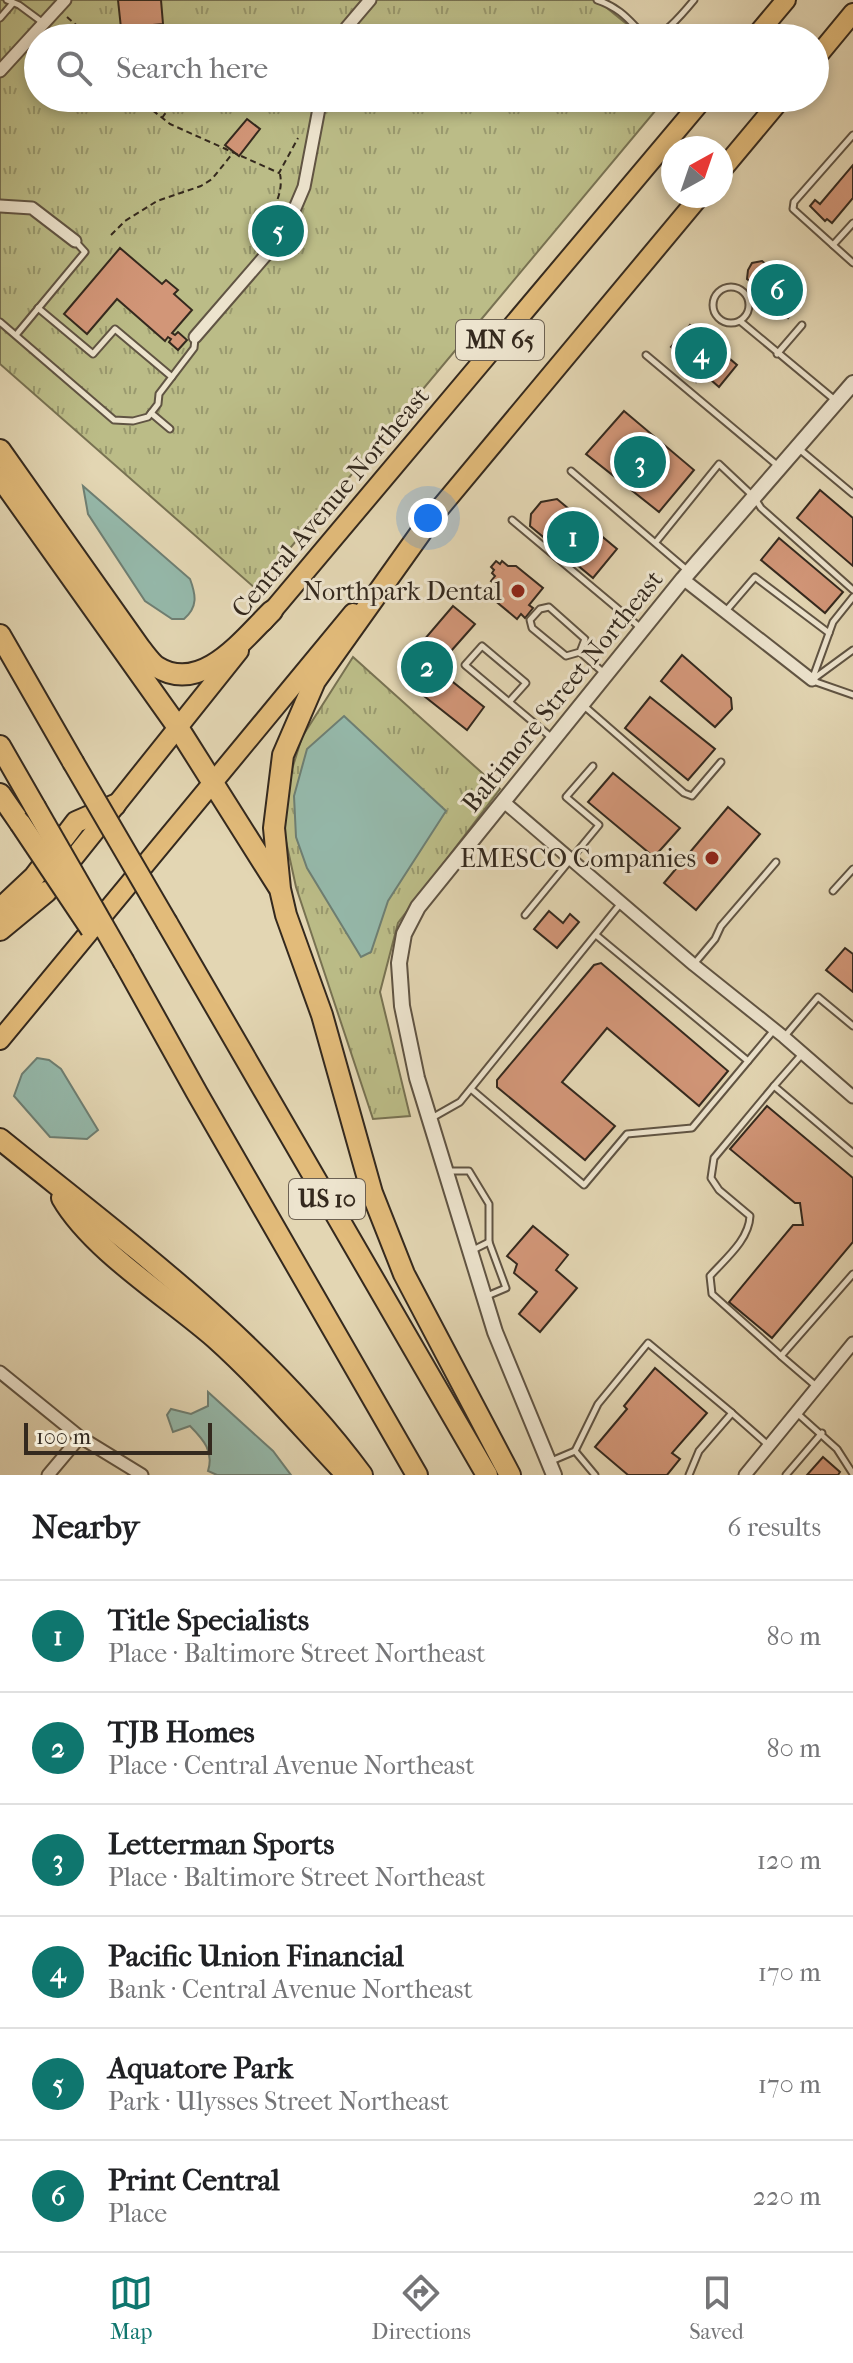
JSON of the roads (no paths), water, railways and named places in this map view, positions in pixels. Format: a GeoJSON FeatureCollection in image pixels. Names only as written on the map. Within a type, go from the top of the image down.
{"type":"FeatureCollection","features":[{"type":"Feature","properties":{"kind":"highway"},"geometry":{"type":"LineString","coordinates":[[766,24],[786,0]]}},
{"type":"Feature","properties":{"kind":"highway"},"geometry":{"type":"LineString","coordinates":[[829,42],[853,13]]}},
{"type":"Feature","properties":{"kind":"highway","name":"Central Avenue Northeast"},"geometry":{"type":"LineString","coordinates":[[0,943],[46,892],[272,611],[692,112]]}},
{"type":"Feature","properties":{"kind":"highway"},"geometry":{"type":"LineString","coordinates":[[733,157],[770,112]]}},
{"type":"Feature","properties":{"kind":"highway","name":"MN 65"},"geometry":{"type":"LineString","coordinates":[[0,1040],[690,208]]}},
{"type":"Feature","properties":{"kind":"highway"},"geometry":{"type":"LineString","coordinates":[[0,450],[140,648],[157,667],[177,673],[198,673],[220,661],[272,611]]}},
{"type":"Feature","properties":{"kind":"highway"},"geometry":{"type":"LineString","coordinates":[[0,477],[177,726],[280,889]]}},
{"type":"Feature","properties":{"kind":"highway"},"geometry":{"type":"LineString","coordinates":[[429,521],[315,681],[283,755],[274,828],[286,915],[322,1015],[372,1193],[404,1274],[510,1475]]}},
{"type":"Feature","properties":{"kind":"highway","name":"US 10"},"geometry":{"type":"LineString","coordinates":[[0,635],[487,1475]]}},
{"type":"Feature","properties":{"kind":"highway","name":"US 10"},"geometry":{"type":"LineString","coordinates":[[0,746],[120,964],[417,1475]]}},
{"type":"Feature","properties":{"kind":"highway"},"geometry":{"type":"LineString","coordinates":[[0,794],[120,964]]}},
{"type":"Feature","properties":{"kind":"highway"},"geometry":{"type":"LineString","coordinates":[[0,909],[34,877],[76,822],[115,805]]}},
{"type":"Feature","properties":{"kind":"highway"},"geometry":{"type":"LineString","coordinates":[[0,930],[46,892]]}},
{"type":"Feature","properties":{"kind":"highway"},"geometry":{"type":"LineString","coordinates":[[0,1139],[207,1309],[268,1366],[362,1475]]}},
{"type":"Feature","properties":{"kind":"highway"},"geometry":{"type":"LineString","coordinates":[[52,1181],[71,1215],[94,1239],[215,1338],[347,1475]]}},
{"type":"Feature","properties":{"kind":"street"},"geometry":{"type":"LineString","coordinates":[[350,24],[370,0]]}},
{"type":"Feature","properties":{"kind":"street"},"geometry":{"type":"LineString","coordinates":[[43,23],[61,4]]}},
{"type":"Feature","properties":{"kind":"street"},"geometry":{"type":"LineString","coordinates":[[0,71],[24,44]]}},
{"type":"Feature","properties":{"kind":"street"},"geometry":{"type":"LineString","coordinates":[[195,337],[284,234],[304,187],[318,112]]}},
{"type":"Feature","properties":{"kind":"street"},"geometry":{"type":"LineString","coordinates":[[0,206],[32,208],[75,241]]}},
{"type":"Feature","properties":{"kind":"street","name":"Baltimore Street Northeast"},"geometry":{"type":"LineString","coordinates":[[551,1469],[495,1332],[417,1078],[402,1006],[399,963],[404,934],[418,907],[552,739],[686,576],[853,383]]}},
{"type":"Feature","properties":{"kind":"street"},"geometry":{"type":"LineString","coordinates":[[686,576],[725,612],[812,680]]}},
{"type":"Feature","properties":{"kind":"street"},"geometry":{"type":"LineString","coordinates":[[504,802],[853,1097]]}},
{"type":"Feature","properties":{"kind":"street"},"geometry":{"type":"LineString","coordinates":[[745,1475],[853,1343]]}},
{"type":"Feature","properties":{"kind":"street"},"geometry":{"type":"LineString","coordinates":[[0,1372],[80,1437],[142,1475]]}},
{"type":"Feature","properties":{"kind":"street"},"geometry":{"type":"LineString","coordinates":[[48,1475],[80,1437]]}},
{"type":"Feature","properties":{"kind":"lane"},"geometry":{"type":"LineString","coordinates":[[597,0],[622,12],[631,24]]}},
{"type":"Feature","properties":{"kind":"lane"},"geometry":{"type":"LineString","coordinates":[[673,24],[694,0]]}},
{"type":"Feature","properties":{"kind":"lane"},"geometry":{"type":"LineString","coordinates":[[0,18],[10,1],[43,23]]}},
{"type":"Feature","properties":{"kind":"lane"},"geometry":{"type":"LineString","coordinates":[[853,135],[794,202],[793,209],[796,215],[853,263]]}},
{"type":"Feature","properties":{"kind":"lane"},"geometry":{"type":"LineString","coordinates":[[833,245],[853,223]]}},
{"type":"Feature","properties":{"kind":"lane"},"geometry":{"type":"LineString","coordinates":[[16,335],[85,252],[75,241]]}},
{"type":"Feature","properties":{"kind":"lane"},"geometry":{"type":"LineString","coordinates":[[740,321],[749,307],[747,296],[738,288],[727,287],[714,300],[714,311],[722,321],[740,321],[837,401]]}},
{"type":"Feature","properties":{"kind":"lane"},"geometry":{"type":"LineString","coordinates":[[38,308],[93,354],[115,329],[172,377]]}},
{"type":"Feature","properties":{"kind":"lane"},"geometry":{"type":"LineString","coordinates":[[0,322],[114,420],[133,421],[148,417],[158,404],[159,394],[194,348],[195,337]]}},
{"type":"Feature","properties":{"kind":"lane"},"geometry":{"type":"LineString","coordinates":[[777,354],[802,325]]}},
{"type":"Feature","properties":{"kind":"lane"},"geometry":{"type":"LineString","coordinates":[[646,355],[780,467]]}},
{"type":"Feature","properties":{"kind":"lane"},"geometry":{"type":"LineString","coordinates":[[151,413],[170,429]]}},
{"type":"Feature","properties":{"kind":"lane"},"geometry":{"type":"LineString","coordinates":[[797,447],[853,494]]}},
{"type":"Feature","properties":{"kind":"lane"},"geometry":{"type":"LineString","coordinates":[[656,542],[719,464],[754,497],[761,508],[853,590]]}},
{"type":"Feature","properties":{"kind":"lane"},"geometry":{"type":"LineString","coordinates":[[571,471],[656,542],[686,576]]}},
{"type":"Feature","properties":{"kind":"lane"},"geometry":{"type":"LineString","coordinates":[[512,520],[643,630]]}},
{"type":"Feature","properties":{"kind":"lane"},"geometry":{"type":"LineString","coordinates":[[725,612],[755,577],[829,633]]}},
{"type":"Feature","properties":{"kind":"lane"},"geometry":{"type":"LineString","coordinates":[[812,680],[833,622],[853,597]]}},
{"type":"Feature","properties":{"kind":"lane"},"geometry":{"type":"LineString","coordinates":[[549,607],[585,639],[580,652],[566,656],[532,628],[530,620],[540,609],[549,607]]}},
{"type":"Feature","properties":{"kind":"lane"},"geometry":{"type":"LineString","coordinates":[[509,702],[526,683],[482,646],[465,665],[552,739]]}},
{"type":"Feature","properties":{"kind":"lane"},"geometry":{"type":"LineString","coordinates":[[812,680],[853,650]]}},
{"type":"Feature","properties":{"kind":"lane"},"geometry":{"type":"LineString","coordinates":[[580,652],[606,675]]}},
{"type":"Feature","properties":{"kind":"lane"},"geometry":{"type":"LineString","coordinates":[[812,680],[853,695]]}},
{"type":"Feature","properties":{"kind":"lane"},"geometry":{"type":"LineString","coordinates":[[582,704],[684,793],[692,796],[721,762]]}},
{"type":"Feature","properties":{"kind":"lane"},"geometry":{"type":"LineString","coordinates":[[525,915],[599,825],[566,797],[593,766]]}},
{"type":"Feature","properties":{"kind":"lane"},"geometry":{"type":"LineString","coordinates":[[694,965],[715,939],[721,926],[776,862]]}},
{"type":"Feature","properties":{"kind":"lane"},"geometry":{"type":"LineString","coordinates":[[833,891],[853,869]]}},
{"type":"Feature","properties":{"kind":"lane"},"geometry":{"type":"LineString","coordinates":[[430,1119],[460,1102],[621,902]]}},
{"type":"Feature","properties":{"kind":"lane"},"geometry":{"type":"LineString","coordinates":[[596,935],[748,1061]]}},
{"type":"Feature","properties":{"kind":"lane"},"geometry":{"type":"LineString","coordinates":[[471,1089],[584,1185],[627,1134],[692,1128],[748,1061],[818,997],[853,1026]]}},
{"type":"Feature","properties":{"kind":"lane"},"geometry":{"type":"LineString","coordinates":[[803,1053],[714,1158],[711,1178],[719,1190],[750,1216],[750,1223],[747,1233],[710,1276],[712,1294],[718,1302],[817,1386]]}},
{"type":"Feature","properties":{"kind":"lane"},"geometry":{"type":"LineString","coordinates":[[774,1086],[853,1153]]}},
{"type":"Feature","properties":{"kind":"lane"},"geometry":{"type":"LineString","coordinates":[[446,1171],[469,1171],[489,1204],[489,1242],[506,1288],[484,1297]]}},
{"type":"Feature","properties":{"kind":"lane"},"geometry":{"type":"LineString","coordinates":[[470,1251],[489,1242]]}},
{"type":"Feature","properties":{"kind":"lane"},"geometry":{"type":"LineString","coordinates":[[781,1356],[853,1274]]}},
{"type":"Feature","properties":{"kind":"lane"},"geometry":{"type":"LineString","coordinates":[[551,1469],[575,1451],[598,1404],[648,1343],[769,1446]]}},
{"type":"Feature","properties":{"kind":"lane"},"geometry":{"type":"LineString","coordinates":[[689,1475],[699,1451],[732,1413]]}},
{"type":"Feature","properties":{"kind":"lane"},"geometry":{"type":"LineString","coordinates":[[797,1413],[837,1449],[853,1475]]}},
{"type":"Feature","properties":{"kind":"lane"},"geometry":{"type":"LineString","coordinates":[[786,1475],[822,1433]]}},
{"type":"Feature","properties":{"kind":"lane"},"geometry":{"type":"LineString","coordinates":[[575,1451],[595,1475]]}},
{"type":"Feature","properties":{"kind":"place","name":"Aquatore Park"},"geometry":{"type":"Point","coordinates":[278,231]}},
{"type":"Feature","properties":{"kind":"place","name":"Print Central"},"geometry":{"type":"Point","coordinates":[777,290]}},
{"type":"Feature","properties":{"kind":"place","name":"Pacific Union Financial"},"geometry":{"type":"Point","coordinates":[701,353]}},
{"type":"Feature","properties":{"kind":"place","name":"Letterman Sports"},"geometry":{"type":"Point","coordinates":[640,462]}},
{"type":"Feature","properties":{"kind":"place","name":"Title Specialists"},"geometry":{"type":"Point","coordinates":[573,537]}},
{"type":"Feature","properties":{"kind":"place","name":"Northpark Dental"},"geometry":{"type":"Point","coordinates":[518,591]}},
{"type":"Feature","properties":{"kind":"place","name":"TJB Homes"},"geometry":{"type":"Point","coordinates":[427,667]}},
{"type":"Feature","properties":{"kind":"place","name":"EMESCO Companies"},"geometry":{"type":"Point","coordinates":[712,858]}}]}
